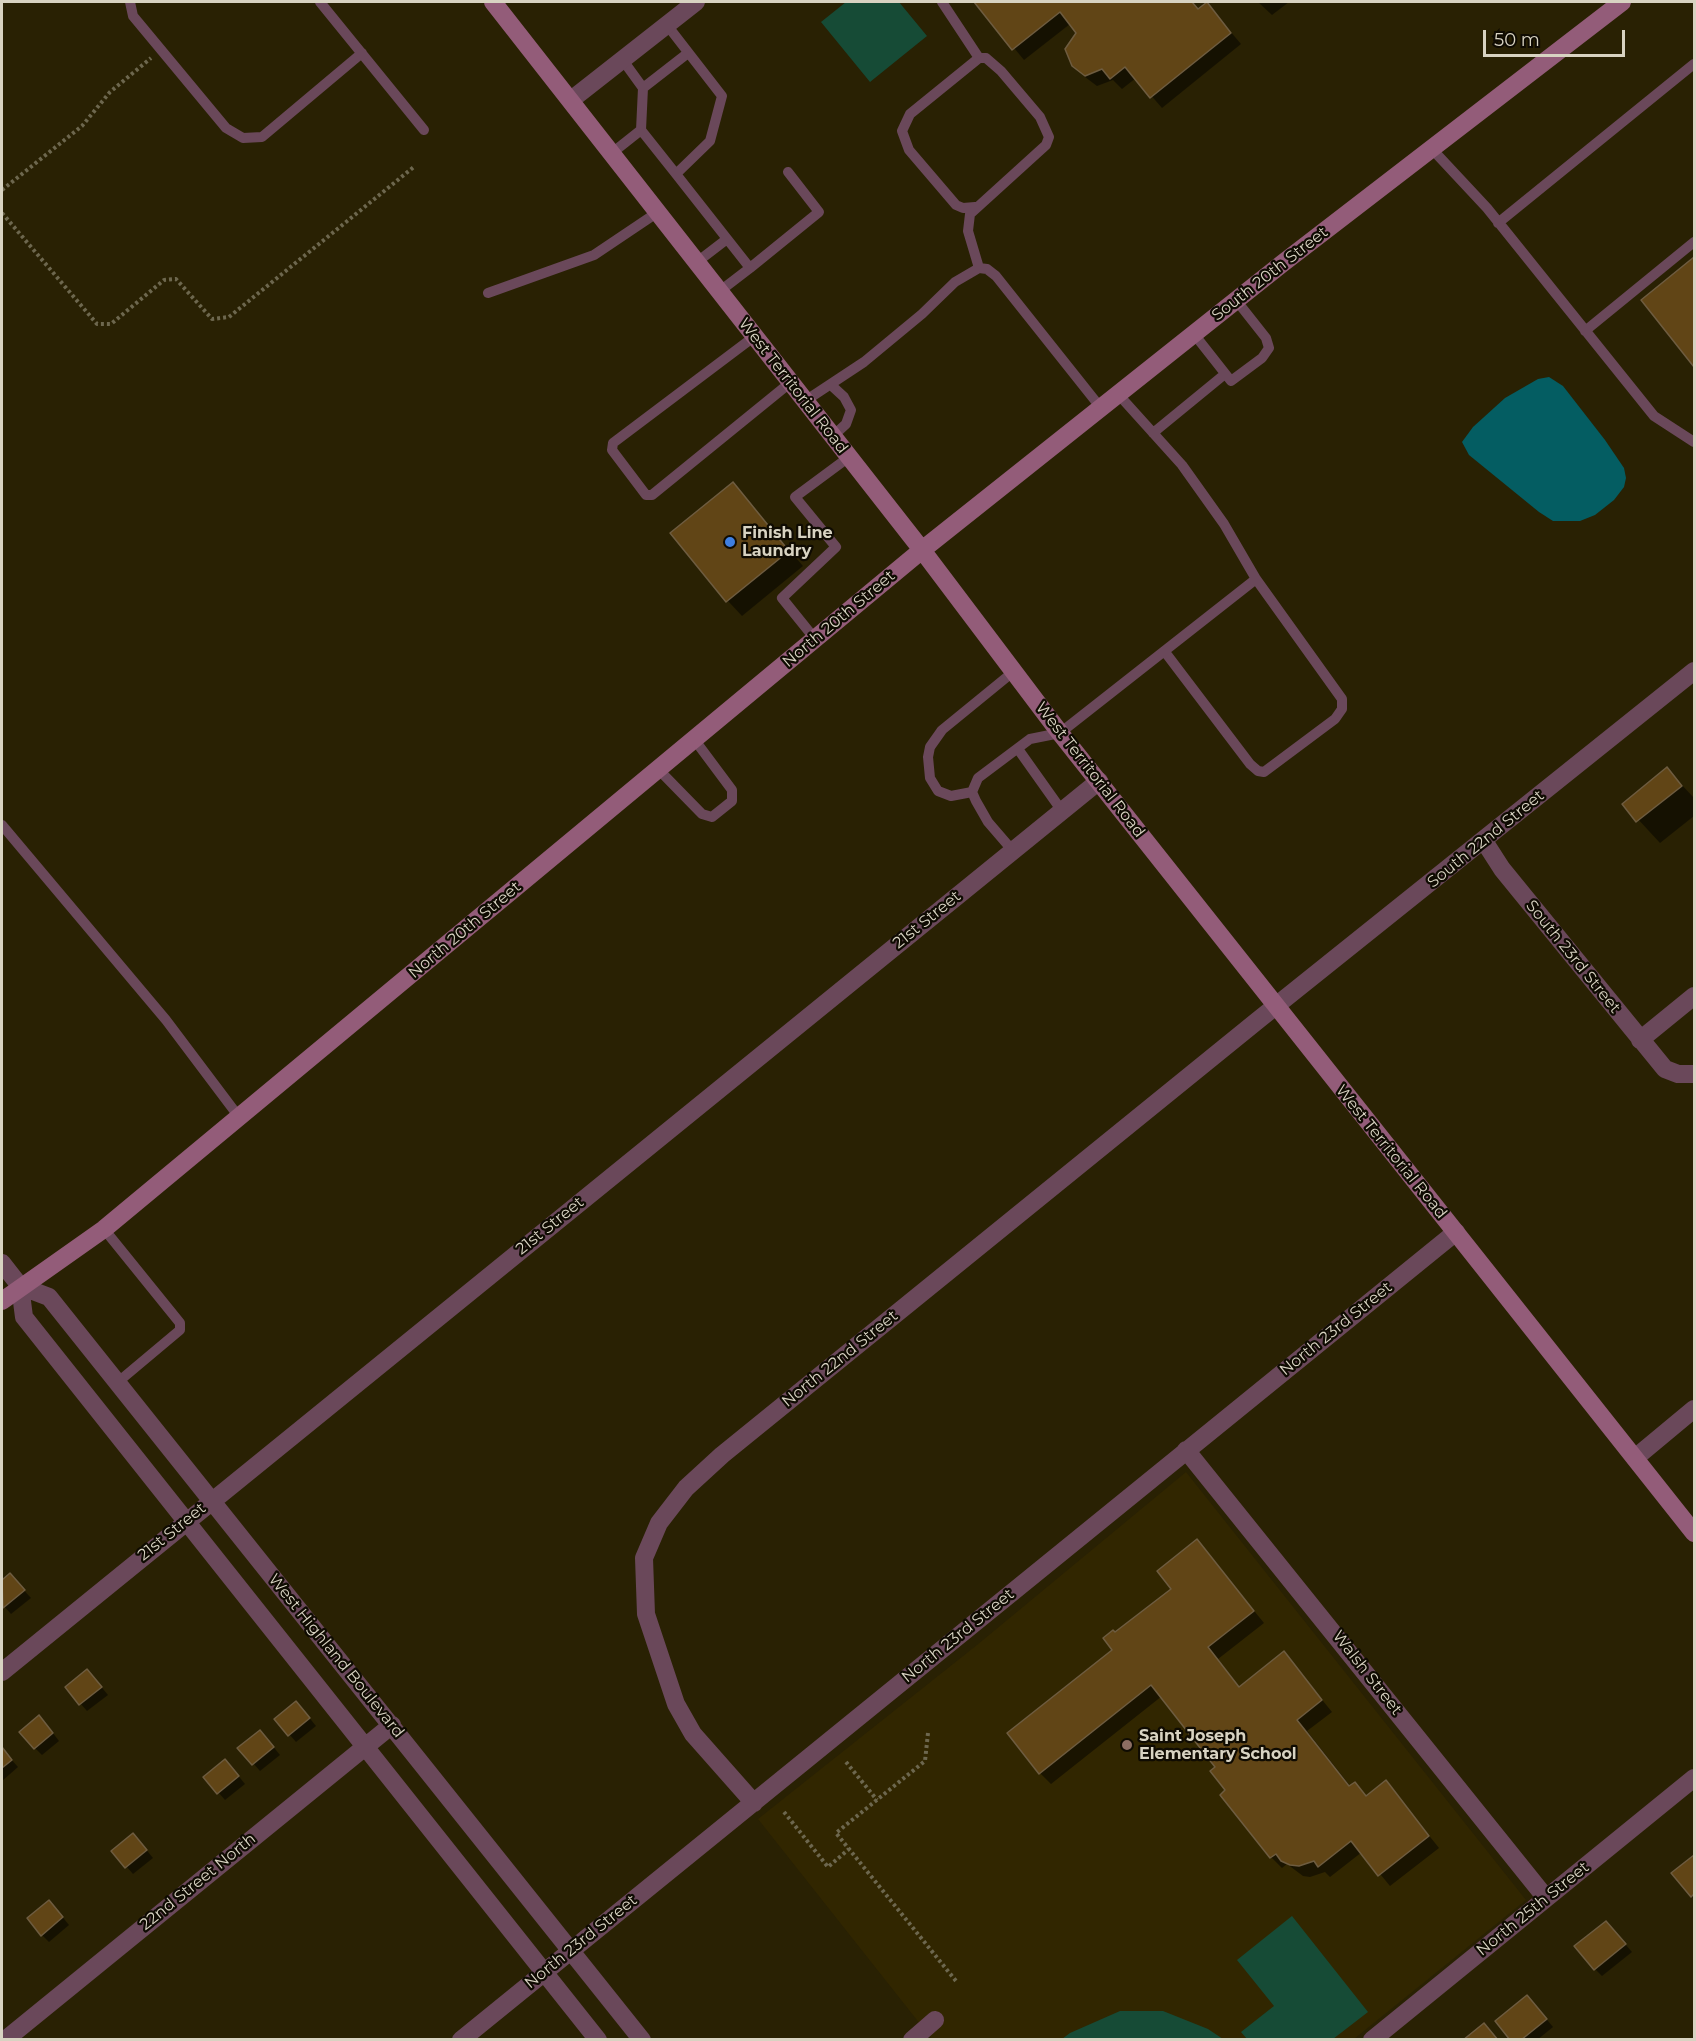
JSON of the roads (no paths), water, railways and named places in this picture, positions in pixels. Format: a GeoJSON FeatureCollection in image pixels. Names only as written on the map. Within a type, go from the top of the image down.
{"type":"FeatureCollection","features":[{"type":"Feature","properties":{"kind":"main road","name":"West Territorial Road"},"geometry":{"type":"LineString","coordinates":[[493,2],[922,550],[1012,672],[1695,1533]]}},
{"type":"Feature","properties":{"kind":"main road","name":"South 20th Street"},"geometry":{"type":"LineString","coordinates":[[922,550],[1236,300],[1622,2]]}},
{"type":"Feature","properties":{"kind":"main road","name":"North 20th Street"},"geometry":{"type":"LineString","coordinates":[[2,1301],[20,1286],[104,1229],[922,550]]}},
{"type":"Feature","properties":{"kind":"street"},"geometry":{"type":"LineString","coordinates":[[571,99],[696,2]]}},
{"type":"Feature","properties":{"kind":"street","name":"South 22nd Street"},"geometry":{"type":"LineString","coordinates":[[1276,1006],[1695,671]]}},
{"type":"Feature","properties":{"kind":"street","name":"21st Street"},"geometry":{"type":"LineString","coordinates":[[2,1671],[1099,781]]}},
{"type":"Feature","properties":{"kind":"street","name":"South 23rd Street"},"geometry":{"type":"LineString","coordinates":[[1484,841],[1502,869],[1665,1070],[1678,1074],[1695,1074]]}},
{"type":"Feature","properties":{"kind":"street"},"geometry":{"type":"LineString","coordinates":[[1640,1040],[1695,996]]}},
{"type":"Feature","properties":{"kind":"street","name":"North 22nd Street"},"geometry":{"type":"LineString","coordinates":[[753,1803],[693,1734],[676,1704],[660,1657],[646,1614],[644,1558],[659,1522],[686,1488],[722,1455],[1276,1006]]}},
{"type":"Feature","properties":{"kind":"street","name":"North 23rd Street"},"geometry":{"type":"LineString","coordinates":[[461,2040],[1456,1232]]}},
{"type":"Feature","properties":{"kind":"street"},"geometry":{"type":"LineString","coordinates":[[2,1263],[20,1286],[24,1317],[598,2040]]}},
{"type":"Feature","properties":{"kind":"street","name":"West Highland Boulevard"},"geometry":{"type":"LineString","coordinates":[[20,1286],[49,1297],[642,2040]]}},
{"type":"Feature","properties":{"kind":"street"},"geometry":{"type":"LineString","coordinates":[[1635,1458],[1695,1409]]}},
{"type":"Feature","properties":{"kind":"street","name":"Walsh Street"},"geometry":{"type":"LineString","coordinates":[[1186,1450],[1339,1636],[1546,1898]]}},
{"type":"Feature","properties":{"kind":"street","name":"22nd Street North"},"geometry":{"type":"LineString","coordinates":[[5,2040],[392,1725]]}},
{"type":"Feature","properties":{"kind":"street","name":"North 25th Street"},"geometry":{"type":"LineString","coordinates":[[1372,2040],[1695,1778]]}},
{"type":"Feature","properties":{"kind":"street"},"geometry":{"type":"LineString","coordinates":[[912,2040],[935,2020]]}},
{"type":"Feature","properties":{"kind":"lane"},"geometry":{"type":"LineString","coordinates":[[130,2],[133,16],[226,128],[243,138],[262,137],[362,53]]}},
{"type":"Feature","properties":{"kind":"lane"},"geometry":{"type":"LineString","coordinates":[[320,2],[424,130]]}},
{"type":"Feature","properties":{"kind":"lane"},"geometry":{"type":"LineString","coordinates":[[942,2],[979,58]]}},
{"type":"Feature","properties":{"kind":"lane"},"geometry":{"type":"LineString","coordinates":[[667,25],[722,96],[710,141],[676,174]]}},
{"type":"Feature","properties":{"kind":"lane"},"geometry":{"type":"LineString","coordinates":[[643,88],[688,52]]}},
{"type":"Feature","properties":{"kind":"lane"},"geometry":{"type":"LineString","coordinates":[[975,207],[963,208],[951,201],[909,150],[902,131],[910,114],[979,58],[986,58],[1001,70],[1040,117],[1049,137],[1046,145],[975,207],[968,221],[968,231],[979,268]]}},
{"type":"Feature","properties":{"kind":"lane"},"geometry":{"type":"LineString","coordinates":[[622,60],[643,88],[641,130],[750,268]]}},
{"type":"Feature","properties":{"kind":"lane"},"geometry":{"type":"LineString","coordinates":[[1498,223],[1695,64]]}},
{"type":"Feature","properties":{"kind":"lane"},"geometry":{"type":"LineString","coordinates":[[612,153],[641,130]]}},
{"type":"Feature","properties":{"kind":"lane"},"geometry":{"type":"LineString","coordinates":[[1431,148],[1498,223],[1654,416],[1695,442]]}},
{"type":"Feature","properties":{"kind":"lane"},"geometry":{"type":"LineString","coordinates":[[720,291],[819,213],[788,172]]}},
{"type":"Feature","properties":{"kind":"lane"},"geometry":{"type":"LineString","coordinates":[[488,293],[594,255],[658,212]]}},
{"type":"Feature","properties":{"kind":"lane"},"geometry":{"type":"LineString","coordinates":[[697,262],[727,239]]}},
{"type":"Feature","properties":{"kind":"lane"},"geometry":{"type":"LineString","coordinates":[[1585,331],[1695,242]]}},
{"type":"Feature","properties":{"kind":"lane"},"geometry":{"type":"LineString","coordinates":[[805,401],[864,362],[922,315],[955,282],[979,268],[987,269],[1004,285],[1101,408]]}},
{"type":"Feature","properties":{"kind":"lane"},"geometry":{"type":"LineString","coordinates":[[1194,334],[1230,381],[1262,358],[1269,348],[1266,338],[1236,300]]}},
{"type":"Feature","properties":{"kind":"lane"},"geometry":{"type":"LineString","coordinates":[[755,336],[613,443],[612,450],[646,495],[652,495],[791,382]]}},
{"type":"Feature","properties":{"kind":"lane"},"geometry":{"type":"LineString","coordinates":[[1153,433],[1225,374]]}},
{"type":"Feature","properties":{"kind":"lane"},"geometry":{"type":"LineString","coordinates":[[831,385],[844,397],[851,410],[846,424],[833,436]]}},
{"type":"Feature","properties":{"kind":"lane"},"geometry":{"type":"LineString","coordinates":[[1118,394],[1182,465],[1224,524],[1256,579],[1341,699],[1342,709],[1335,719],[1264,771],[1258,771],[1250,765],[1165,652]]}},
{"type":"Feature","properties":{"kind":"lane"},"geometry":{"type":"LineString","coordinates":[[815,639],[782,598],[836,548],[795,497],[849,457]]}},
{"type":"Feature","properties":{"kind":"lane"},"geometry":{"type":"LineString","coordinates":[[972,792],[978,778],[1030,739],[1060,733],[1256,579]]}},
{"type":"Feature","properties":{"kind":"lane"},"geometry":{"type":"LineString","coordinates":[[972,792],[951,796],[938,791],[930,778],[928,757],[930,747],[942,730],[1012,672]]}},
{"type":"Feature","properties":{"kind":"lane"},"geometry":{"type":"LineString","coordinates":[[658,769],[702,814],[712,817],[732,801],[732,790],[694,739]]}},
{"type":"Feature","properties":{"kind":"lane"},"geometry":{"type":"LineString","coordinates":[[1018,749],[1062,811]]}},
{"type":"Feature","properties":{"kind":"lane"},"geometry":{"type":"LineString","coordinates":[[972,792],[988,822],[1012,851]]}},
{"type":"Feature","properties":{"kind":"lane"},"geometry":{"type":"LineString","coordinates":[[2,825],[166,1020],[239,1117]]}},
{"type":"Feature","properties":{"kind":"lane"},"geometry":{"type":"LineString","coordinates":[[104,1229],[180,1323],[180,1330],[118,1382]]}},
{"type":"Feature","properties":{"kind":"water"},"geometry":{"type":"Polygon","coordinates":[[[1549,377],[1563,386],[1624,468],[1626,478],[1624,487],[1614,500],[1595,515],[1580,521],[1553,521],[1539,512],[1469,455],[1462,442],[1473,427],[1505,398],[1538,379],[1549,377]]]}},
{"type":"Feature","properties":{"kind":"place","name":"Finish Line Laundry"},"geometry":{"type":"Point","coordinates":[730,542]}},
{"type":"Feature","properties":{"kind":"place","name":"Saint Joseph Elementary School"},"geometry":{"type":"Point","coordinates":[1127,1745]}}]}
